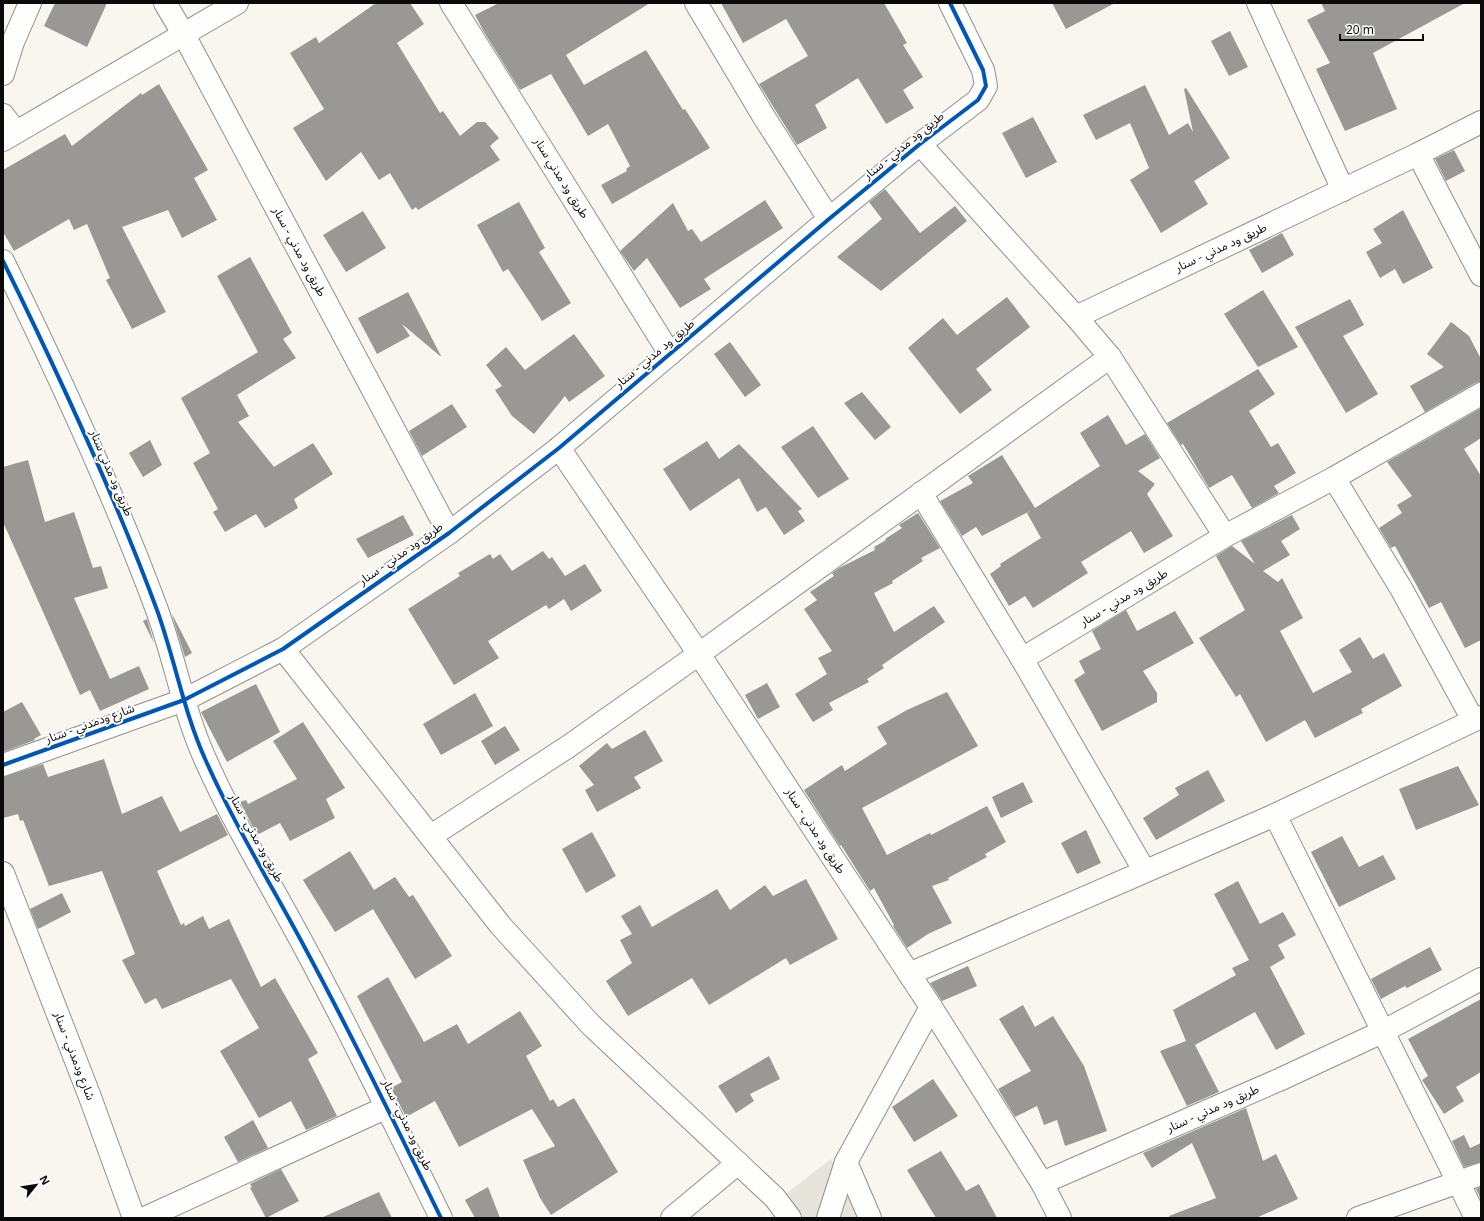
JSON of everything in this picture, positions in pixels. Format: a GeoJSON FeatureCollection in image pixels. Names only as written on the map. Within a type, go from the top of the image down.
{"type":"FeatureCollection","features":[{"type":"Feature","properties":{"kind":"street"},"geometry":{"type":"LineString","coordinates":[[3,74],[13,42],[30,3]]}},
{"type":"Feature","properties":{"kind":"street","name":"طريق ود مدني - سنار"},"geometry":{"type":"LineString","coordinates":[[165,3],[184,35],[449,533]]}},
{"type":"Feature","properties":{"kind":"street"},"geometry":{"type":"LineString","coordinates":[[3,115],[10,136],[237,3]]}},
{"type":"Feature","properties":{"kind":"street","name":"طريق ود مدني سنار"},"geometry":{"type":"LineString","coordinates":[[451,3],[670,354]]}},
{"type":"Feature","properties":{"kind":"street"},"geometry":{"type":"LineString","coordinates":[[696,3],[764,117],[829,219]]}},
{"type":"Feature","properties":{"kind":"street","name":"طريق ود مدني - سنار"},"geometry":{"type":"LineString","coordinates":[[441,1218],[387,1107],[306,950],[222,797],[204,757],[184,700],[283,650],[449,533],[559,448],[829,219],[920,144],[978,100],[986,86],[983,70],[950,3]]}},
{"type":"Feature","properties":{"kind":"street"},"geometry":{"type":"LineString","coordinates":[[1258,3],[1343,190]]}},
{"type":"Feature","properties":{"kind":"street","name":"طريق ود مدني - سنار"},"geometry":{"type":"LineString","coordinates":[[1076,317],[1418,154],[1481,122]]}},
{"type":"Feature","properties":{"kind":"street","name":"طريق ود مدني - سنار"},"geometry":{"type":"LineString","coordinates":[[920,144],[1076,317],[1110,357],[1225,536]]}},
{"type":"Feature","properties":{"kind":"street"},"geometry":{"type":"LineString","coordinates":[[1418,154],[1481,274]]}},
{"type":"Feature","properties":{"kind":"street","name":"طريق ود مدني سنار"},"geometry":{"type":"LineString","coordinates":[[3,261],[55,365],[116,509],[157,612],[184,700]]}},
{"type":"Feature","properties":{"kind":"street"},"geometry":{"type":"LineString","coordinates":[[430,836],[569,746],[1110,357]]}},
{"type":"Feature","properties":{"kind":"street","name":"طريق ود مدني - سنار"},"geometry":{"type":"LineString","coordinates":[[1022,659],[1225,536],[1334,478],[1481,394]]}},
{"type":"Feature","properties":{"kind":"street","name":"طريق ود مدني - سنار"},"geometry":{"type":"LineString","coordinates":[[559,448],[699,654],[931,1007],[1042,1183],[1060,1218]]}},
{"type":"Feature","properties":{"kind":"street"},"geometry":{"type":"LineString","coordinates":[[909,974],[1144,870],[1275,815],[1477,719],[1402,590],[1334,478]]}},
{"type":"Feature","properties":{"kind":"street"},"geometry":{"type":"LineString","coordinates":[[920,493],[1022,659],[1144,870]]}},
{"type":"Feature","properties":{"kind":"street"},"geometry":{"type":"LineString","coordinates":[[283,650],[501,926],[591,1025],[738,1163],[774,1198],[790,1218]]}},
{"type":"Feature","properties":{"kind":"street","name":"شارع ودمدني - سنار"},"geometry":{"type":"LineString","coordinates":[[3,766],[184,700]]}},
{"type":"Feature","properties":{"kind":"street"},"geometry":{"type":"LineString","coordinates":[[1275,815],[1476,1218]]}},
{"type":"Feature","properties":{"kind":"street","name":"شارع ودمدني - سنار"},"geometry":{"type":"LineString","coordinates":[[3,873],[90,1097],[134,1218]]}},
{"type":"Feature","properties":{"kind":"street","name":"طريق ود مدني - سنار"},"geometry":{"type":"LineString","coordinates":[[1042,1183],[1282,1079],[1382,1032],[1481,979]]}},
{"type":"Feature","properties":{"kind":"street"},"geometry":{"type":"LineString","coordinates":[[828,1218],[846,1162],[931,1007]]}},
{"type":"Feature","properties":{"kind":"street","name":"طريق ود مدني - سنار"},"geometry":{"type":"LineString","coordinates":[[145,1218],[387,1107]]}},
{"type":"Feature","properties":{"kind":"street"},"geometry":{"type":"LineString","coordinates":[[846,1162],[870,1218]]}},
{"type":"Feature","properties":{"kind":"street"},"geometry":{"type":"LineString","coordinates":[[672,1218],[738,1163]]}},
{"type":"Feature","properties":{"kind":"street"},"geometry":{"type":"LineString","coordinates":[[1359,1218],[1481,1174]]}},
{"type":"Feature","properties":{"kind":"shaded area"},"geometry":{"type":"Polygon","coordinates":[[[831,1159],[859,1218],[791,1218],[783,1196],[831,1159]]]}},
{"type":"Feature","properties":{"kind":"building"},"geometry":{"type":"Polygon","coordinates":[[[55,3],[107,3],[87,47],[44,26],[55,3]]]}},
{"type":"Feature","properties":{"kind":"building"},"geometry":{"type":"Polygon","coordinates":[[[376,3],[410,3],[424,24],[397,43],[440,113],[443,111],[460,136],[477,122],[485,122],[499,138],[490,146],[500,160],[418,210],[416,207],[412,210],[390,173],[379,180],[361,152],[326,181],[293,128],[324,109],[290,53],[316,37],[319,43],[376,3]]]}},
{"type":"Feature","properties":{"kind":"building"},"geometry":{"type":"Polygon","coordinates":[[[499,3],[650,3],[566,55],[584,85],[646,50],[683,110],[685,109],[710,148],[612,204],[601,185],[627,171],[626,169],[630,166],[608,124],[588,136],[551,74],[520,90],[475,15],[499,3]]]}},
{"type":"Feature","properties":{"kind":"building"},"geometry":{"type":"Polygon","coordinates":[[[721,3],[884,3],[907,43],[903,45],[923,77],[903,90],[914,108],[886,124],[858,78],[815,105],[827,128],[797,145],[759,84],[808,56],[786,19],[743,43],[721,3]]]}},
{"type":"Feature","properties":{"kind":"building"},"geometry":{"type":"Polygon","coordinates":[[[1052,3],[1115,3],[1066,29],[1052,3]]]}},
{"type":"Feature","properties":{"kind":"building"},"geometry":{"type":"Polygon","coordinates":[[[1321,3],[1465,3],[1373,53],[1397,109],[1345,131],[1316,69],[1330,63],[1307,20],[1325,11],[1321,3]]]}},
{"type":"Feature","properties":{"kind":"building"},"geometry":{"type":"Polygon","coordinates":[[[1230,31],[1248,67],[1229,76],[1211,41],[1230,31]]]}},
{"type":"Feature","properties":{"kind":"building"},"geometry":{"type":"Polygon","coordinates":[[[159,84],[208,170],[194,178],[217,220],[182,238],[168,210],[122,227],[166,312],[132,329],[106,280],[110,278],[87,224],[74,230],[69,219],[14,251],[3,232],[3,170],[65,134],[72,146],[141,93],[142,95],[159,84]]]}},
{"type":"Feature","properties":{"kind":"building"},"geometry":{"type":"Polygon","coordinates":[[[1145,85],[1169,135],[1188,123],[1193,132],[1184,89],[1186,88],[1230,158],[1194,181],[1208,204],[1161,233],[1130,180],[1149,168],[1130,123],[1096,140],[1083,115],[1145,85]]]}},
{"type":"Feature","properties":{"kind":"building"},"geometry":{"type":"Polygon","coordinates":[[[1033,117],[1057,162],[1026,178],[1002,133],[1033,117]]]}},
{"type":"Feature","properties":{"kind":"building"},"geometry":{"type":"Polygon","coordinates":[[[1454,150],[1465,171],[1446,181],[1435,159],[1454,150]]]}},
{"type":"Feature","properties":{"kind":"building"},"geometry":{"type":"Polygon","coordinates":[[[885,189],[920,233],[955,206],[967,221],[881,291],[837,257],[882,219],[869,202],[885,189]]]}},
{"type":"Feature","properties":{"kind":"building"},"geometry":{"type":"Polygon","coordinates":[[[765,200],[783,228],[704,279],[711,289],[680,308],[647,258],[634,271],[620,251],[673,203],[688,231],[692,229],[701,242],[765,200]]]}},
{"type":"Feature","properties":{"kind":"building"},"geometry":{"type":"Polygon","coordinates":[[[519,202],[545,248],[539,252],[571,303],[542,321],[508,269],[503,272],[477,225],[519,202]]]}},
{"type":"Feature","properties":{"kind":"building"},"geometry":{"type":"Polygon","coordinates":[[[1403,210],[1433,268],[1403,284],[1395,269],[1380,278],[1366,252],[1382,243],[1373,229],[1403,210]]]}},
{"type":"Feature","properties":{"kind":"building"},"geometry":{"type":"Polygon","coordinates":[[[363,211],[386,248],[346,272],[323,235],[363,211]]]}},
{"type":"Feature","properties":{"kind":"building"},"geometry":{"type":"Polygon","coordinates":[[[1282,233],[1294,255],[1262,273],[1249,250],[1282,233]]]}},
{"type":"Feature","properties":{"kind":"building"},"geometry":{"type":"Polygon","coordinates":[[[250,257],[292,333],[283,339],[296,358],[237,395],[249,416],[238,422],[274,467],[313,443],[333,474],[294,499],[298,508],[265,528],[256,514],[225,532],[213,512],[218,509],[193,463],[210,453],[181,398],[258,352],[217,276],[250,257]]]}},
{"type":"Feature","properties":{"kind":"building"},"geometry":{"type":"Polygon","coordinates":[[[1263,290],[1298,347],[1258,367],[1224,314],[1263,290]]]}},
{"type":"Feature","properties":{"kind":"building"},"geometry":{"type":"Polygon","coordinates":[[[408,292],[441,356],[402,324],[410,336],[377,354],[358,318],[408,292]]]}},
{"type":"Feature","properties":{"kind":"building"},"geometry":{"type":"Polygon","coordinates":[[[1007,297],[1030,327],[976,369],[992,390],[960,414],[908,348],[943,318],[957,335],[1007,297]]]}},
{"type":"Feature","properties":{"kind":"building"},"geometry":{"type":"Polygon","coordinates":[[[1350,299],[1364,325],[1343,336],[1378,394],[1346,413],[1295,327],[1350,299]]]}},
{"type":"Feature","properties":{"kind":"building"},"geometry":{"type":"Polygon","coordinates":[[[1451,322],[1469,336],[1481,359],[1481,382],[1475,383],[1425,412],[1410,386],[1444,367],[1427,354],[1451,322]]]}},
{"type":"Feature","properties":{"kind":"building"},"geometry":{"type":"Polygon","coordinates":[[[574,334],[605,376],[569,402],[565,396],[534,434],[512,416],[495,390],[502,386],[486,365],[506,347],[525,370],[574,334]]]}},
{"type":"Feature","properties":{"kind":"building"},"geometry":{"type":"Polygon","coordinates":[[[730,342],[761,385],[745,397],[714,354],[730,342]]]}},
{"type":"Feature","properties":{"kind":"building"},"geometry":{"type":"Polygon","coordinates":[[[1258,369],[1275,394],[1249,411],[1271,447],[1278,443],[1296,473],[1274,486],[1279,493],[1252,508],[1232,475],[1209,488],[1183,444],[1181,445],[1167,423],[1258,369]]]}},
{"type":"Feature","properties":{"kind":"building"},"geometry":{"type":"Polygon","coordinates":[[[862,392],[891,427],[875,440],[844,403],[862,392]]]}},
{"type":"Feature","properties":{"kind":"building"},"geometry":{"type":"Polygon","coordinates":[[[452,404],[467,427],[422,456],[409,431],[452,404]]]}},
{"type":"Feature","properties":{"kind":"building"},"geometry":{"type":"Polygon","coordinates":[[[1481,408],[1481,438],[1464,449],[1481,476],[1481,640],[1465,648],[1441,602],[1429,608],[1395,546],[1391,548],[1379,528],[1402,513],[1397,505],[1412,496],[1387,462],[1481,408]]]}},
{"type":"Feature","properties":{"kind":"building"},"geometry":{"type":"Polygon","coordinates":[[[1108,415],[1126,445],[1145,434],[1160,458],[1138,471],[1155,484],[1147,494],[1173,536],[1144,553],[1131,531],[1081,562],[1088,573],[1033,608],[1025,596],[1009,606],[990,574],[1001,566],[1000,564],[1041,538],[1027,513],[1032,510],[982,536],[976,527],[962,536],[940,501],[973,483],[968,476],[1002,455],[1035,508],[1100,466],[1080,433],[1108,415]]]}},
{"type":"Feature","properties":{"kind":"building"},"geometry":{"type":"Polygon","coordinates":[[[813,426],[849,479],[818,498],[781,447],[813,426]]]}},
{"type":"Feature","properties":{"kind":"building"},"geometry":{"type":"Polygon","coordinates":[[[150,440],[162,465],[143,477],[129,453],[150,440]]]}},
{"type":"Feature","properties":{"kind":"building"},"geometry":{"type":"Polygon","coordinates":[[[707,441],[719,459],[739,444],[802,509],[798,511],[805,521],[784,535],[766,507],[757,512],[739,478],[690,511],[663,469],[707,441]]]}},
{"type":"Feature","properties":{"kind":"building"},"geometry":{"type":"Polygon","coordinates":[[[28,460],[45,522],[74,512],[93,568],[101,566],[108,588],[74,598],[110,679],[139,666],[149,689],[100,711],[90,690],[80,695],[3,522],[3,467],[28,460]]]}},
{"type":"Feature","properties":{"kind":"building"},"geometry":{"type":"Polygon","coordinates":[[[918,513],[940,548],[921,558],[923,561],[892,581],[893,583],[874,593],[894,632],[934,606],[945,622],[882,665],[884,668],[867,679],[869,682],[829,703],[833,710],[813,722],[795,694],[827,674],[818,658],[832,651],[804,609],[817,600],[810,592],[834,576],[832,573],[839,568],[875,550],[874,547],[902,528],[899,525],[918,513]]]}},
{"type":"Feature","properties":{"kind":"building"},"geometry":{"type":"Polygon","coordinates":[[[403,515],[414,535],[368,558],[356,539],[403,515]]]}},
{"type":"Feature","properties":{"kind":"building"},"geometry":{"type":"Polygon","coordinates":[[[1292,515],[1300,529],[1281,541],[1290,555],[1263,571],[1278,582],[1282,578],[1303,618],[1280,631],[1313,693],[1352,672],[1339,650],[1360,637],[1373,659],[1384,653],[1402,686],[1361,709],[1363,713],[1315,738],[1305,720],[1266,742],[1240,694],[1236,697],[1199,638],[1245,610],[1216,556],[1232,546],[1255,564],[1241,541],[1292,515]]]}},
{"type":"Feature","properties":{"kind":"building"},"geometry":{"type":"Polygon","coordinates":[[[543,551],[549,559],[552,557],[565,576],[585,564],[602,591],[571,611],[564,599],[549,609],[546,605],[488,641],[499,658],[454,685],[408,609],[460,576],[458,573],[490,554],[493,559],[500,554],[512,571],[543,551]]]}},
{"type":"Feature","properties":{"kind":"building"},"geometry":{"type":"Polygon","coordinates":[[[1126,610],[1137,631],[1175,611],[1194,643],[1143,671],[1157,693],[1157,702],[1102,731],[1074,680],[1085,673],[1079,661],[1101,649],[1092,631],[1126,610]]]}},
{"type":"Feature","properties":{"kind":"building"},"geometry":{"type":"Polygon","coordinates":[[[172,614],[192,653],[185,657],[175,625],[172,614]]]}},
{"type":"Feature","properties":{"kind":"building"},"geometry":{"type":"Polygon","coordinates":[[[147,619],[151,633],[154,643],[143,621],[147,619]]]}},
{"type":"Feature","properties":{"kind":"building"},"geometry":{"type":"Polygon","coordinates":[[[767,683],[780,707],[758,719],[745,695],[767,683]]]}},
{"type":"Feature","properties":{"kind":"building"},"geometry":{"type":"Polygon","coordinates":[[[256,684],[280,732],[227,762],[201,712],[256,684]]]}},
{"type":"Feature","properties":{"kind":"building"},"geometry":{"type":"Polygon","coordinates":[[[947,692],[978,746],[862,808],[887,855],[930,833],[931,835],[987,806],[1006,842],[985,854],[987,857],[948,878],[949,880],[932,886],[952,923],[928,934],[907,948],[893,926],[894,925],[874,888],[870,891],[804,790],[842,765],[845,771],[887,744],[877,727],[907,710],[947,692]]]}},
{"type":"Feature","properties":{"kind":"building"},"geometry":{"type":"Polygon","coordinates":[[[475,693],[493,726],[441,755],[423,724],[475,693]]]}},
{"type":"Feature","properties":{"kind":"building"},"geometry":{"type":"Polygon","coordinates":[[[22,702],[41,735],[34,739],[35,740],[3,752],[3,712],[22,702]]]}},
{"type":"Feature","properties":{"kind":"building"},"geometry":{"type":"Polygon","coordinates":[[[303,722],[345,788],[326,799],[335,818],[290,841],[280,823],[257,835],[240,802],[246,800],[248,804],[297,779],[273,741],[303,722]]]}},
{"type":"Feature","properties":{"kind":"building"},"geometry":{"type":"Polygon","coordinates":[[[505,726],[520,750],[495,765],[481,741],[505,726]]]}},
{"type":"Feature","properties":{"kind":"building"},"geometry":{"type":"Polygon","coordinates":[[[645,730],[663,761],[634,777],[641,788],[597,812],[585,790],[594,785],[579,766],[607,743],[612,749],[645,730]]]}},
{"type":"Feature","properties":{"kind":"building"},"geometry":{"type":"Polygon","coordinates":[[[104,759],[122,814],[162,796],[180,832],[217,814],[228,835],[157,871],[181,925],[184,923],[185,926],[203,916],[209,929],[229,919],[261,987],[275,978],[318,1053],[308,1059],[337,1116],[306,1130],[291,1101],[259,1118],[220,1051],[259,1028],[231,979],[162,1009],[156,998],[145,1004],[122,960],[135,954],[102,871],[49,886],[23,820],[20,821],[18,814],[3,818],[3,777],[43,764],[48,777],[104,759]]]}},
{"type":"Feature","properties":{"kind":"building"},"geometry":{"type":"Polygon","coordinates":[[[1458,766],[1479,805],[1416,830],[1399,789],[1458,766]]]}},
{"type":"Feature","properties":{"kind":"building"},"geometry":{"type":"Polygon","coordinates":[[[1208,770],[1225,801],[1156,840],[1143,818],[1179,795],[1175,788],[1208,770]]]}},
{"type":"Feature","properties":{"kind":"building"},"geometry":{"type":"Polygon","coordinates":[[[1023,782],[1033,802],[1001,818],[992,797],[1023,782]]]}},
{"type":"Feature","properties":{"kind":"building"},"geometry":{"type":"Polygon","coordinates":[[[1086,830],[1101,863],[1077,874],[1061,843],[1086,830]]]}},
{"type":"Feature","properties":{"kind":"building"},"geometry":{"type":"Polygon","coordinates":[[[592,832],[616,876],[586,893],[562,849],[592,832]]]}},
{"type":"Feature","properties":{"kind":"building"},"geometry":{"type":"Polygon","coordinates":[[[1342,836],[1359,867],[1383,855],[1396,879],[1339,907],[1311,852],[1342,836]]]}},
{"type":"Feature","properties":{"kind":"building"},"geometry":{"type":"Polygon","coordinates":[[[350,851],[374,890],[395,877],[409,897],[413,895],[452,956],[415,979],[373,909],[335,932],[303,880],[350,851]]]}},
{"type":"Feature","properties":{"kind":"building"},"geometry":{"type":"Polygon","coordinates":[[[806,879],[838,939],[790,965],[786,958],[709,1005],[692,978],[628,1016],[606,981],[632,963],[620,940],[632,934],[621,916],[640,905],[652,927],[717,889],[730,910],[765,885],[773,896],[806,879]]]}},
{"type":"Feature","properties":{"kind":"building"},"geometry":{"type":"Polygon","coordinates":[[[1238,881],[1260,924],[1283,912],[1296,935],[1278,945],[1285,958],[1270,967],[1305,1034],[1276,1050],[1255,1012],[1195,1045],[1219,1092],[1187,1106],[1160,1051],[1186,1041],[1173,1010],[1236,975],[1232,968],[1249,960],[1214,894],[1238,881]]]}},
{"type":"Feature","properties":{"kind":"building"},"geometry":{"type":"Polygon","coordinates":[[[62,893],[71,912],[38,929],[30,909],[62,893]]]}},
{"type":"Feature","properties":{"kind":"building"},"geometry":{"type":"Polygon","coordinates":[[[1430,947],[1442,970],[1407,988],[1405,986],[1381,999],[1371,979],[1430,947]]]}},
{"type":"Feature","properties":{"kind":"building"},"geometry":{"type":"Polygon","coordinates":[[[968,966],[977,986],[942,1001],[930,983],[968,966]]]}},
{"type":"Feature","properties":{"kind":"building"},"geometry":{"type":"Polygon","coordinates":[[[388,977],[424,1042],[457,1024],[468,1044],[520,1011],[542,1046],[526,1056],[550,1101],[553,1099],[558,1107],[574,1098],[618,1172],[551,1215],[540,1198],[523,1160],[555,1146],[532,1109],[459,1147],[435,1101],[406,1117],[391,1088],[402,1082],[357,996],[388,977]]]}},
{"type":"Feature","properties":{"kind":"building"},"geometry":{"type":"Polygon","coordinates":[[[1481,999],[1481,1072],[1456,1087],[1464,1101],[1444,1114],[1422,1080],[1428,1076],[1408,1039],[1481,999]]]}},
{"type":"Feature","properties":{"kind":"building"},"geometry":{"type":"Polygon","coordinates":[[[1023,1005],[1035,1027],[1053,1016],[1084,1066],[1107,1131],[1065,1146],[1057,1120],[1044,1125],[1037,1106],[1015,1117],[998,1089],[1031,1071],[999,1019],[1023,1005]]]}},
{"type":"Feature","properties":{"kind":"building"},"geometry":{"type":"Polygon","coordinates":[[[769,1056],[780,1079],[750,1094],[754,1101],[736,1113],[718,1086],[769,1056]]]}},
{"type":"Feature","properties":{"kind":"building"},"geometry":{"type":"Polygon","coordinates":[[[933,1079],[958,1116],[914,1142],[892,1107],[933,1079]]]}},
{"type":"Feature","properties":{"kind":"building"},"geometry":{"type":"Polygon","coordinates":[[[1246,1108],[1263,1161],[1276,1154],[1298,1199],[1256,1218],[1170,1218],[1169,1216],[1216,1198],[1192,1143],[1152,1168],[1143,1153],[1246,1108]]]}},
{"type":"Feature","properties":{"kind":"building"},"geometry":{"type":"Polygon","coordinates":[[[253,1120],[268,1148],[238,1162],[224,1137],[253,1120]]]}},
{"type":"Feature","properties":{"kind":"building"},"geometry":{"type":"Polygon","coordinates":[[[1464,1135],[1470,1148],[1481,1143],[1481,1162],[1464,1167],[1452,1141],[1464,1135]]]}},
{"type":"Feature","properties":{"kind":"building"},"geometry":{"type":"Polygon","coordinates":[[[941,1151],[966,1191],[979,1184],[997,1218],[936,1218],[907,1170],[941,1151]]]}},
{"type":"Feature","properties":{"kind":"building"},"geometry":{"type":"Polygon","coordinates":[[[281,1169],[299,1201],[266,1218],[250,1188],[252,1187],[250,1184],[281,1169]]]}},
{"type":"Feature","properties":{"kind":"building"},"geometry":{"type":"Polygon","coordinates":[[[488,1187],[500,1218],[475,1218],[465,1200],[488,1187]]]}},
{"type":"Feature","properties":{"kind":"building"},"geometry":{"type":"Polygon","coordinates":[[[1481,1187],[1481,1200],[1476,1189],[1481,1187]]]}},
{"type":"Feature","properties":{"kind":"building"},"geometry":{"type":"Polygon","coordinates":[[[379,1192],[392,1218],[321,1218],[379,1192]]]}},
{"type":"Feature","properties":{"kind":"cycle path"},"geometry":{"type":"LineString","coordinates":[[3,765],[184,700],[283,649],[449,533],[559,448],[829,219],[920,144],[978,100],[986,86],[983,70],[950,3]]}},
{"type":"Feature","properties":{"kind":"cycle path"},"geometry":{"type":"LineString","coordinates":[[3,261],[65,390],[122,521],[157,610],[198,743],[206,761],[241,832],[340,1015],[441,1218]]}}]}
